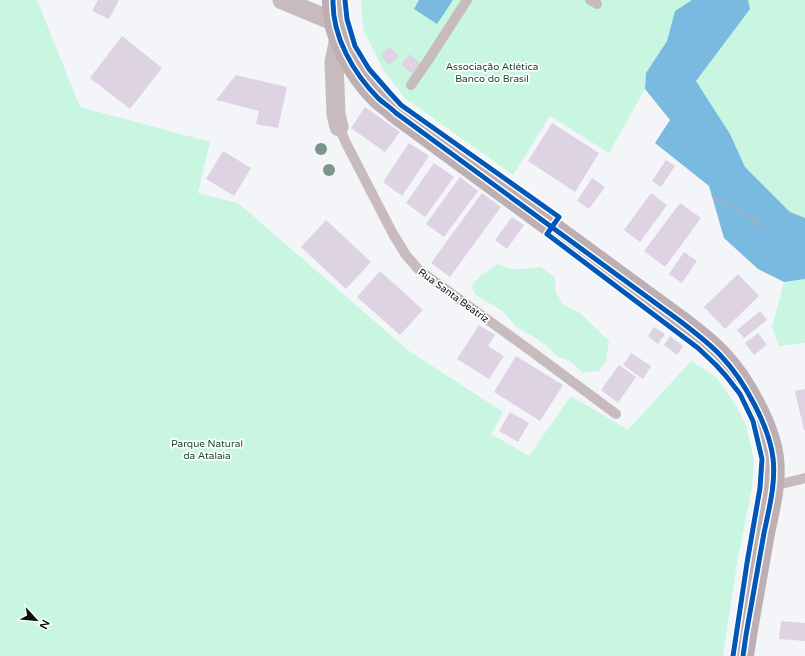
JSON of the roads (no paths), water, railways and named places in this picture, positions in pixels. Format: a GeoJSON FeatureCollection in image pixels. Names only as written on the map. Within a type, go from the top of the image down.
{"type":"FeatureCollection","features":[{"type":"Feature","properties":{"kind":"street"},"geometry":{"type":"LineString","coordinates":[[282,0],[337,30]]}},
{"type":"Feature","properties":{"kind":"street"},"geometry":{"type":"LineString","coordinates":[[333,0],[337,30],[345,51],[365,84],[380,99],[680,321],[720,355],[746,389],[759,415],[768,438],[773,458],[773,486],[743,656]]}},
{"type":"Feature","properties":{"kind":"street","name":"Rua Santa Beatriz"},"geometry":{"type":"LineString","coordinates":[[337,30],[334,62],[336,114],[339,127]]}},
{"type":"Feature","properties":{"kind":"lane"},"geometry":{"type":"LineString","coordinates":[[411,85],[467,0]]}},
{"type":"Feature","properties":{"kind":"lane","name":"Rua Santa Beatriz"},"geometry":{"type":"LineString","coordinates":[[339,127],[393,234],[406,255],[419,270],[616,414]]}},
{"type":"Feature","properties":{"kind":"lane"},"geometry":{"type":"LineString","coordinates":[[773,486],[805,478]]}},
{"type":"Feature","properties":{"kind":"water"},"geometry":{"type":"Polygon","coordinates":[[[419,0],[453,0],[437,24],[414,9],[419,0]]]}},
{"type":"Feature","properties":{"kind":"water"},"geometry":{"type":"Polygon","coordinates":[[[692,0],[748,0],[750,9],[696,81],[730,134],[745,167],[790,212],[805,218],[805,279],[784,282],[758,269],[724,238],[709,186],[655,143],[670,120],[645,89],[646,73],[667,41],[675,11],[692,0]]]}},
{"type":"Feature","properties":{"kind":"park label","name":"Associação Atlética Banco do Brasil"},"geometry":{"type":"Point","coordinates":[492,72]}},
{"type":"Feature","properties":{"kind":"park label","name":"Parque Natural da Atalaia"},"geometry":{"type":"Point","coordinates":[207,448]}}]}
